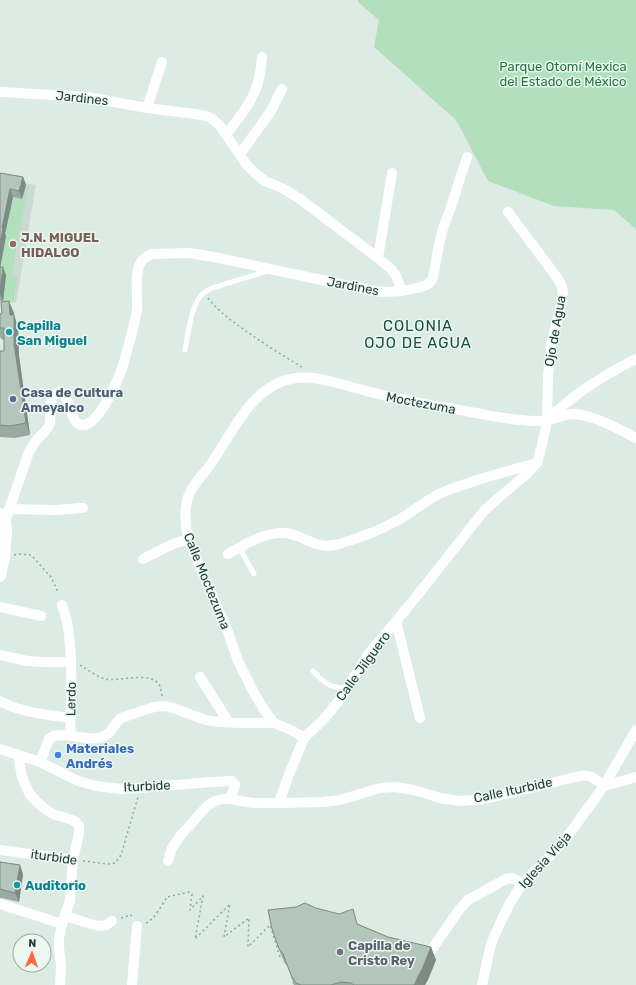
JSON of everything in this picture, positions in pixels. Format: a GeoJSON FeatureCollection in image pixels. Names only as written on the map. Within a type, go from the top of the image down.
{"type":"FeatureCollection","features":[{"type":"Feature","properties":{"kind":"street"},"geometry":{"type":"LineString","coordinates":[[226,135],[246,108],[255,91],[261,70],[262,57]]}},
{"type":"Feature","properties":{"kind":"street"},"geometry":{"type":"LineString","coordinates":[[147,108],[162,62]]}},
{"type":"Feature","properties":{"kind":"street"},"geometry":{"type":"LineString","coordinates":[[240,154],[271,111],[282,89]]}},
{"type":"Feature","properties":{"kind":"street","name":"Jardines"},"geometry":{"type":"LineString","coordinates":[[0,92],[87,97],[147,108],[202,114],[211,118],[220,126],[246,164],[255,173],[300,199],[378,258],[392,270],[402,291],[373,291],[273,269],[189,253],[152,254],[146,257],[140,262],[138,269],[137,308],[134,325],[121,371],[105,406],[94,420],[88,424],[81,424],[76,422],[73,417],[67,398],[63,393],[59,392],[55,394],[52,399],[50,425],[29,452],[5,515]]}},
{"type":"Feature","properties":{"kind":"street"},"geometry":{"type":"LineString","coordinates":[[402,291],[424,286],[428,284],[433,277],[438,245],[467,157]]}},
{"type":"Feature","properties":{"kind":"street"},"geometry":{"type":"LineString","coordinates":[[378,258],[392,173]]}},
{"type":"Feature","properties":{"kind":"street","name":"Ojo de Agua"},"geometry":{"type":"LineString","coordinates":[[508,212],[556,276],[561,284],[563,292],[551,344],[548,377],[547,421]]}},
{"type":"Feature","properties":{"kind":"street"},"geometry":{"type":"LineString","coordinates":[[547,421],[563,405],[585,389],[619,367],[636,359]]}},
{"type":"Feature","properties":{"kind":"street","name":"Moctezuma"},"geometry":{"type":"LineString","coordinates":[[296,378],[318,378],[437,407],[516,420],[534,422],[547,421]]}},
{"type":"Feature","properties":{"kind":"street","name":"Calle Moctezuma"},"geometry":{"type":"LineString","coordinates":[[274,723],[256,696],[238,661],[228,632],[188,539],[185,511],[188,496],[196,482],[210,465],[247,407],[262,393],[278,383],[296,378]]}},
{"type":"Feature","properties":{"kind":"street"},"geometry":{"type":"LineString","coordinates":[[547,421],[564,415],[575,414],[590,416],[636,438]]}},
{"type":"Feature","properties":{"kind":"street","name":"Calle Jilguero"},"geometry":{"type":"LineString","coordinates":[[304,738],[323,720],[341,698],[367,656],[396,622],[483,512],[527,474],[537,463],[547,421]]}},
{"type":"Feature","properties":{"kind":"street"},"geometry":{"type":"LineString","coordinates":[[228,554],[261,537],[275,533],[284,533],[296,536],[320,546],[338,545],[368,535],[401,518],[441,493],[465,484],[537,463]]}},
{"type":"Feature","properties":{"kind":"street"},"geometry":{"type":"LineString","coordinates":[[0,576],[4,557],[5,515],[84,508]]}},
{"type":"Feature","properties":{"kind":"street"},"geometry":{"type":"LineString","coordinates":[[143,558],[173,544],[188,539]]}},
{"type":"Feature","properties":{"kind":"street","name":"Lerdo"},"geometry":{"type":"LineString","coordinates":[[62,605],[68,626],[71,662],[70,735]]}},
{"type":"Feature","properties":{"kind":"street"},"geometry":{"type":"LineString","coordinates":[[0,607],[41,616]]}},
{"type":"Feature","properties":{"kind":"street"},"geometry":{"type":"LineString","coordinates":[[396,622],[420,718]]}},
{"type":"Feature","properties":{"kind":"street"},"geometry":{"type":"LineString","coordinates":[[0,655],[27,661],[71,662]]}},
{"type":"Feature","properties":{"kind":"street"},"geometry":{"type":"LineString","coordinates":[[200,677],[229,723]]}},
{"type":"Feature","properties":{"kind":"street"},"geometry":{"type":"LineString","coordinates":[[0,701],[36,713],[70,718]]}},
{"type":"Feature","properties":{"kind":"street"},"geometry":{"type":"LineString","coordinates":[[40,762],[51,736],[70,735],[88,739],[97,738],[106,735],[112,730],[118,720],[126,716],[163,706],[170,707],[206,720],[229,723],[274,723],[293,731],[304,738],[279,803],[253,803],[230,799],[213,802],[207,806],[181,835],[172,848],[168,861]]}},
{"type":"Feature","properties":{"kind":"street","name":"Iglesia Vieja"},"geometry":{"type":"LineString","coordinates":[[482,985],[491,944],[510,902],[522,884],[553,853],[572,830],[604,786],[636,730]]}},
{"type":"Feature","properties":{"kind":"street","name":"Iturbide"},"geometry":{"type":"LineString","coordinates":[[0,749],[40,762],[78,781],[96,786],[122,789],[230,781],[234,782],[235,785],[230,799]]}},
{"type":"Feature","properties":{"kind":"street"},"geometry":{"type":"LineString","coordinates":[[18,755],[22,777],[29,793],[45,809],[53,814],[76,822],[78,826],[79,833],[73,860],[71,896],[59,938],[61,966],[60,985]]}},
{"type":"Feature","properties":{"kind":"street","name":"Calle Iturbide"},"geometry":{"type":"LineString","coordinates":[[279,803],[340,800],[380,788],[395,787],[414,790],[440,798],[460,801],[484,799],[586,775],[592,776],[604,786]]}},
{"type":"Feature","properties":{"kind":"street"},"geometry":{"type":"LineString","coordinates":[[604,786],[636,777]]}},
{"type":"Feature","properties":{"kind":"street","name":"iturbide"},"geometry":{"type":"LineString","coordinates":[[0,850],[73,860]]}},
{"type":"Feature","properties":{"kind":"street"},"geometry":{"type":"LineString","coordinates":[[430,952],[459,910],[468,900],[506,878],[514,879],[522,884]]}},
{"type":"Feature","properties":{"kind":"street"},"geometry":{"type":"LineString","coordinates":[[0,904],[63,920],[98,926],[106,925],[112,921]]}},
{"type":"Feature","properties":{"kind":"street"},"geometry":{"type":"LineString","coordinates":[[132,985],[137,926]]}},
{"type":"Feature","properties":{"kind":"lane"},"geometry":{"type":"LineString","coordinates":[[185,350],[194,307],[204,293],[212,288],[273,269]]}},
{"type":"Feature","properties":{"kind":"lane"},"geometry":{"type":"LineString","coordinates":[[239,548],[254,574]]}},
{"type":"Feature","properties":{"kind":"lane"},"geometry":{"type":"LineString","coordinates":[[313,672],[329,686],[347,689]]}},
{"type":"Feature","properties":{"kind":"path"},"geometry":{"type":"LineString","coordinates":[[204,293],[212,304],[228,318],[318,378]]}},
{"type":"Feature","properties":{"kind":"path"},"geometry":{"type":"LineString","coordinates":[[4,557],[19,554],[31,555],[51,577],[58,592]]}},
{"type":"Feature","properties":{"kind":"path"},"geometry":{"type":"LineString","coordinates":[[71,662],[79,664],[98,676],[106,679],[148,678],[155,681],[160,685],[163,706]]}},
{"type":"Feature","properties":{"kind":"path","name":"iturbide"},"geometry":{"type":"LineString","coordinates":[[73,860],[108,864],[115,863],[121,856],[141,788]]}},
{"type":"Feature","properties":{"kind":"path"},"geometry":{"type":"LineString","coordinates":[[112,921],[131,915],[137,926],[149,922],[167,897],[189,892],[192,894],[190,910],[203,896],[195,939],[230,904],[224,937],[249,918],[248,947],[270,925],[280,957],[284,959]]}},
{"type":"Feature","properties":{"kind":"path"},"geometry":{"type":"LineString","coordinates":[[291,974],[294,985]]}},
{"type":"Feature","properties":{"kind":"shaded area","name":"J.N. MIGUEL HIDALGO"},"geometry":{"type":"Polygon","coordinates":[[[0,179],[36,185],[16,303],[0,302],[0,179]]]}},
{"type":"Feature","properties":{"kind":"green space","name":"Parque Otomí Mexica del Estado de México"},"geometry":{"type":"Polygon","coordinates":[[[358,0],[636,0],[636,229],[614,210],[554,206],[488,181],[456,120],[374,47],[379,20],[358,2],[358,0]]]}},
{"type":"Feature","properties":{"kind":"green space"},"geometry":{"type":"Polygon","coordinates":[[[26,185],[29,187],[12,274],[17,276],[14,301],[3,302],[6,276],[0,274],[0,264],[6,236],[4,236],[0,203],[26,185]]]}},
{"type":"Feature","properties":{"kind":"building"},"geometry":{"type":"Polygon","coordinates":[[[0,173],[23,177],[19,191],[10,189],[0,245],[0,173]]]}},
{"type":"Feature","properties":{"kind":"building"},"geometry":{"type":"Polygon","coordinates":[[[0,267],[3,267],[0,292],[0,267]]]}},
{"type":"Feature","properties":{"kind":"building","name":"Casa de Cultura Ameyalco"},"geometry":{"type":"Polygon","coordinates":[[[9,301],[10,315],[14,315],[14,344],[26,423],[10,426],[0,425],[0,351],[4,351],[4,328],[0,328],[0,314],[2,313],[1,302],[9,301]]]}},
{"type":"Feature","properties":{"kind":"building"},"geometry":{"type":"Polygon","coordinates":[[[0,862],[20,865],[15,893],[0,889],[0,862]]]}},
{"type":"Feature","properties":{"kind":"building","name":"Capilla de Cristo Rey"},"geometry":{"type":"Polygon","coordinates":[[[305,903],[316,908],[339,914],[353,909],[357,924],[388,937],[431,947],[414,985],[354,985],[351,983],[341,982],[331,985],[301,985],[296,983],[291,975],[283,954],[279,949],[272,929],[268,910],[296,907],[305,903]]]}},
{"type":"Feature","properties":{"kind":"place","name":"J.N. MIGUEL HIDALGO"},"geometry":{"type":"Point","coordinates":[13,244]}},
{"type":"Feature","properties":{"kind":"place","name":"Capilla San Miguel"},"geometry":{"type":"Point","coordinates":[9,332]}},
{"type":"Feature","properties":{"kind":"place","name":"Casa de Cultura Ameyalco"},"geometry":{"type":"Point","coordinates":[13,399]}},
{"type":"Feature","properties":{"kind":"place","name":"Materiales Andrés"},"geometry":{"type":"Point","coordinates":[58,755]}},
{"type":"Feature","properties":{"kind":"place","name":"Auditorio"},"geometry":{"type":"Point","coordinates":[17,885]}},
{"type":"Feature","properties":{"kind":"place","name":"Capilla de Cristo Rey"},"geometry":{"type":"Point","coordinates":[340,952]}},
{"type":"Feature","properties":{"kind":"district","name":"COLONIA OJO DE AGUA"},"geometry":{"type":"Point","coordinates":[418,334]}}]}
